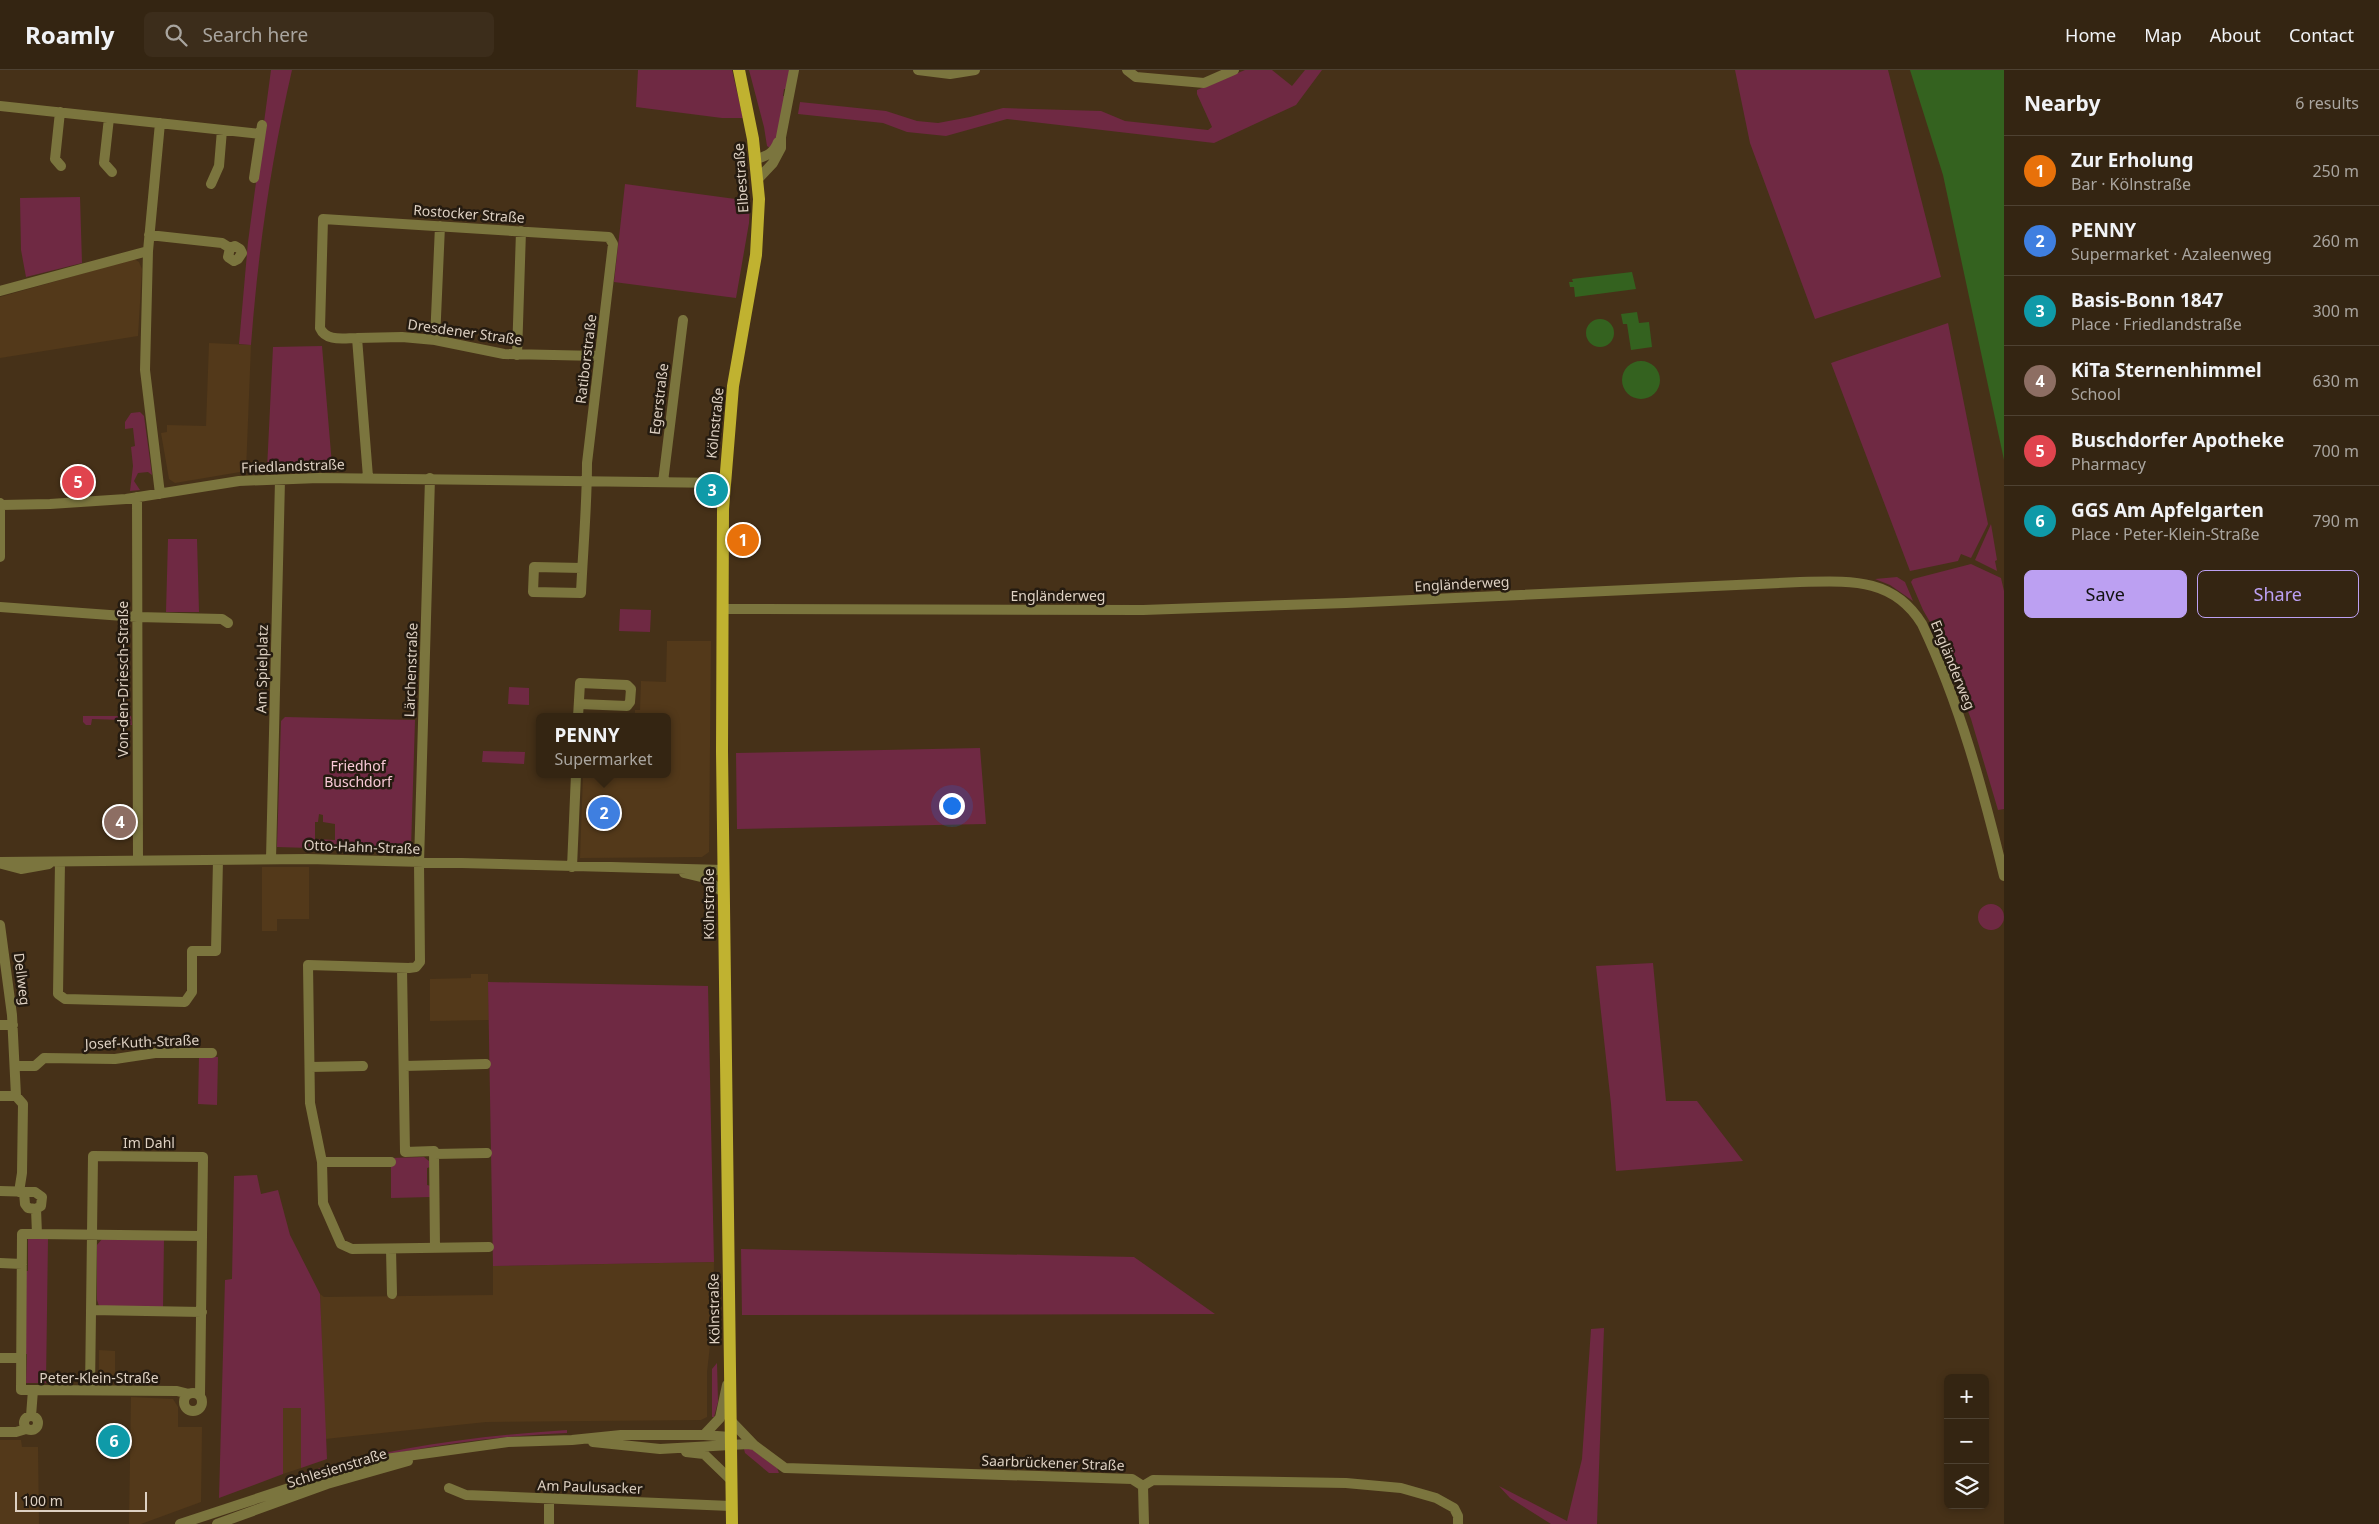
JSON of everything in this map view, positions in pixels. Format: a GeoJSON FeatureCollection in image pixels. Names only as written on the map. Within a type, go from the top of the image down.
{"type":"FeatureCollection","features":[{"type":"Feature","properties":{"kind":"main road","name":"Elbestraße"},"geometry":{"type":"LineString","coordinates":[[739,70],[758,179],[758,229],[750,285]]}},
{"type":"Feature","properties":{"kind":"main road","name":"Kölnstraße"},"geometry":{"type":"LineString","coordinates":[[732,1524],[722,609],[724,483],[733,386],[750,285]]}},
{"type":"Feature","properties":{"kind":"street"},"geometry":{"type":"LineString","coordinates":[[758,179],[778,156],[781,148],[781,137],[794,70]]}},
{"type":"Feature","properties":{"kind":"street"},"geometry":{"type":"LineString","coordinates":[[918,70],[950,74],[975,70]]}},
{"type":"Feature","properties":{"kind":"street"},"geometry":{"type":"LineString","coordinates":[[1128,70],[1136,76],[1204,82],[1234,70]]}},
{"type":"Feature","properties":{"kind":"street"},"geometry":{"type":"LineString","coordinates":[[0,106],[222,130],[261,129],[254,178]]}},
{"type":"Feature","properties":{"kind":"street"},"geometry":{"type":"LineString","coordinates":[[60,112],[55,159],[61,166]]}},
{"type":"Feature","properties":{"kind":"street"},"geometry":{"type":"LineString","coordinates":[[110,118],[104,163],[112,172]]}},
{"type":"Feature","properties":{"kind":"street"},"geometry":{"type":"LineString","coordinates":[[160,123],[148,251],[145,370],[160,494]]}},
{"type":"Feature","properties":{"kind":"street"},"geometry":{"type":"LineString","coordinates":[[211,184],[219,166],[222,130]]}},
{"type":"Feature","properties":{"kind":"street"},"geometry":{"type":"LineString","coordinates":[[756,159],[767,156],[775,150],[781,137]]}},
{"type":"Feature","properties":{"kind":"street","name":"Rostocker Straße"},"geometry":{"type":"LineString","coordinates":[[324,219],[606,236],[612,241]]}},
{"type":"Feature","properties":{"kind":"street","name":"Dresdener Straße"},"geometry":{"type":"LineString","coordinates":[[324,219],[320,328],[322,334],[327,337],[402,337],[435,340],[517,355],[599,356]]}},
{"type":"Feature","properties":{"kind":"street"},"geometry":{"type":"LineString","coordinates":[[435,340],[440,226]]}},
{"type":"Feature","properties":{"kind":"street"},"geometry":{"type":"LineString","coordinates":[[517,355],[521,231]]}},
{"type":"Feature","properties":{"kind":"street"},"geometry":{"type":"LineString","coordinates":[[150,236],[222,243],[230,248]]}},
{"type":"Feature","properties":{"kind":"street","name":"Ratiborstraße"},"geometry":{"type":"LineString","coordinates":[[587,481],[587,462],[612,241]]}},
{"type":"Feature","properties":{"kind":"street"},"geometry":{"type":"LineString","coordinates":[[0,291],[148,251]]}},
{"type":"Feature","properties":{"kind":"street","name":"Egerstraße"},"geometry":{"type":"LineString","coordinates":[[663,482],[683,320]]}},
{"type":"Feature","properties":{"kind":"street"},"geometry":{"type":"LineString","coordinates":[[358,338],[368,477]]}},
{"type":"Feature","properties":{"kind":"street","name":"Friedlandstraße"},"geometry":{"type":"LineString","coordinates":[[1,504],[50,504],[137,497],[239,481],[368,477],[724,483]]}},
{"type":"Feature","properties":{"kind":"street","name":"Lärchenstraße"},"geometry":{"type":"LineString","coordinates":[[402,968],[416,967],[420,962],[419,862],[430,478]]}},
{"type":"Feature","properties":{"kind":"street","name":"Am Spielplatz"},"geometry":{"type":"LineString","coordinates":[[271,859],[280,480]]}},
{"type":"Feature","properties":{"kind":"street"},"geometry":{"type":"LineString","coordinates":[[582,568],[534,567],[533,592],[581,593],[587,481]]}},
{"type":"Feature","properties":{"kind":"street","name":"Von-den-Driesch-Straße"},"geometry":{"type":"LineString","coordinates":[[137,497],[138,861]]}},
{"type":"Feature","properties":{"kind":"street"},"geometry":{"type":"LineString","coordinates":[[0,556],[1,504]]}},
{"type":"Feature","properties":{"kind":"street","name":"Engländerweg"},"geometry":{"type":"LineString","coordinates":[[722,609],[1144,610],[1356,603],[1800,582],[1861,582],[1897,596],[1912,610],[1922,624],[1966,735],[1990,815],[2004,876]]}},
{"type":"Feature","properties":{"kind":"street"},"geometry":{"type":"LineString","coordinates":[[0,607],[136,617],[222,618],[228,623]]}},
{"type":"Feature","properties":{"kind":"street"},"geometry":{"type":"LineString","coordinates":[[578,713],[580,683],[627,685],[631,688],[630,702],[627,706],[579,704]]}},
{"type":"Feature","properties":{"kind":"street"},"geometry":{"type":"LineString","coordinates":[[572,867],[576,778]]}},
{"type":"Feature","properties":{"kind":"street","name":"Otto-Hahn-Straße"},"geometry":{"type":"LineString","coordinates":[[0,863],[271,859],[724,870]]}},
{"type":"Feature","properties":{"kind":"street"},"geometry":{"type":"LineString","coordinates":[[57,862],[57,990],[61,997],[64,999],[185,1002],[192,992],[192,951],[216,951],[218,860]]}},
{"type":"Feature","properties":{"kind":"street","name":"Otto-Hahn-Straße"},"geometry":{"type":"LineString","coordinates":[[668,869],[705,878],[724,893]]}},
{"type":"Feature","properties":{"kind":"street","name":"Dellweg"},"geometry":{"type":"LineString","coordinates":[[0,925],[7,965],[13,1025],[16,1096],[23,1104],[21,1192]]}},
{"type":"Feature","properties":{"kind":"street"},"geometry":{"type":"LineString","coordinates":[[487,1153],[434,1154],[434,1151],[405,1152],[402,968],[308,965],[310,1103],[322,1162],[323,1203],[340,1244],[352,1249],[489,1247]]}},
{"type":"Feature","properties":{"kind":"street"},"geometry":{"type":"LineString","coordinates":[[0,1025],[13,1025]]}},
{"type":"Feature","properties":{"kind":"street","name":"Josef-Kuth-Straße"},"geometry":{"type":"LineString","coordinates":[[15,1066],[35,1066],[44,1058],[115,1060],[155,1053],[212,1053]]}},
{"type":"Feature","properties":{"kind":"street"},"geometry":{"type":"LineString","coordinates":[[404,1066],[486,1064]]}},
{"type":"Feature","properties":{"kind":"street"},"geometry":{"type":"LineString","coordinates":[[310,1067],[363,1066]]}},
{"type":"Feature","properties":{"kind":"street"},"geometry":{"type":"LineString","coordinates":[[0,1096],[16,1096]]}},
{"type":"Feature","properties":{"kind":"street"},"geometry":{"type":"LineString","coordinates":[[434,1154],[435,1248]]}},
{"type":"Feature","properties":{"kind":"street","name":"Im Dahl"},"geometry":{"type":"LineString","coordinates":[[90,1390],[93,1156],[203,1157],[200,1396]]}},
{"type":"Feature","properties":{"kind":"street"},"geometry":{"type":"LineString","coordinates":[[322,1162],[391,1162]]}},
{"type":"Feature","properties":{"kind":"street"},"geometry":{"type":"LineString","coordinates":[[0,1192],[35,1192],[40,1195],[42,1203],[36,1209],[36,1234]]}},
{"type":"Feature","properties":{"kind":"street"},"geometry":{"type":"LineString","coordinates":[[21,1192],[26,1206],[36,1209]]}},
{"type":"Feature","properties":{"kind":"street"},"geometry":{"type":"LineString","coordinates":[[33,1390],[21,1390],[22,1234],[202,1236]]}},
{"type":"Feature","properties":{"kind":"street"},"geometry":{"type":"LineString","coordinates":[[391,1249],[392,1294]]}},
{"type":"Feature","properties":{"kind":"street"},"geometry":{"type":"LineString","coordinates":[[0,1263],[22,1264]]}},
{"type":"Feature","properties":{"kind":"street"},"geometry":{"type":"LineString","coordinates":[[91,1310],[202,1312]]}},
{"type":"Feature","properties":{"kind":"street"},"geometry":{"type":"LineString","coordinates":[[0,1358],[21,1358]]}},
{"type":"Feature","properties":{"kind":"street"},"geometry":{"type":"LineString","coordinates":[[704,1435],[720,1418],[730,1372]]}},
{"type":"Feature","properties":{"kind":"street","name":"Peter-Klein-Straße"},"geometry":{"type":"LineString","coordinates":[[0,1432],[16,1432],[26,1428],[24,1420],[31,1416],[33,1390],[177,1391],[189,1394],[195,1393],[200,1396]]}},
{"type":"Feature","properties":{"kind":"street"},"geometry":{"type":"LineString","coordinates":[[189,1394],[184,1402],[186,1407],[191,1410],[197,1409],[201,1405],[200,1396]]}},
{"type":"Feature","properties":{"kind":"street","name":"Saarbrückener Straße"},"geometry":{"type":"LineString","coordinates":[[730,1420],[754,1445],[785,1468],[1132,1479],[1143,1486]]}},
{"type":"Feature","properties":{"kind":"street","name":"Schlesienstraße"},"geometry":{"type":"LineString","coordinates":[[180,1524],[370,1461],[508,1442],[572,1440],[621,1435],[704,1435],[730,1441]]}},
{"type":"Feature","properties":{"kind":"street","name":"Schlesienstraße"},"geometry":{"type":"LineString","coordinates":[[572,1440],[660,1449],[730,1441]]}},
{"type":"Feature","properties":{"kind":"street"},"geometry":{"type":"LineString","coordinates":[[730,1441],[754,1445]]}},
{"type":"Feature","properties":{"kind":"street","name":"Schlesienstraße"},"geometry":{"type":"LineString","coordinates":[[218,1524],[233,1521],[327,1484],[450,1449]]}},
{"type":"Feature","properties":{"kind":"street"},"geometry":{"type":"LineString","coordinates":[[660,1449],[704,1454],[731,1480]]}},
{"type":"Feature","properties":{"kind":"street"},"geometry":{"type":"LineString","coordinates":[[1144,1524],[1143,1486],[1153,1480],[1346,1483],[1401,1488],[1436,1498],[1454,1508],[1458,1516],[1458,1524]]}},
{"type":"Feature","properties":{"kind":"street","name":"Am Paulusacker"},"geometry":{"type":"LineString","coordinates":[[449,1488],[466,1495],[549,1500],[731,1506]]}},
{"type":"Feature","properties":{"kind":"street"},"geometry":{"type":"LineString","coordinates":[[548,1524],[549,1500]]}},
{"type":"Feature","properties":{"kind":"street"},"geometry":{"type":"LineString","coordinates":[[233,1521],[236,1505]]}},
{"type":"Feature","properties":{"kind":"shaded area"},"geometry":{"type":"Polygon","coordinates":[[[1910,70],[2004,70],[2004,460],[1943,175],[1910,70]]]}},
{"type":"Feature","properties":{"kind":"shaded area"},"geometry":{"type":"Polygon","coordinates":[[[134,259],[139,262],[142,269],[138,336],[0,358],[0,297],[134,259]]]}},
{"type":"Feature","properties":{"kind":"shaded area"},"geometry":{"type":"Polygon","coordinates":[[[1632,272],[1636,289],[1575,297],[1574,287],[1570,287],[1569,282],[1573,282],[1572,279],[1632,272]]]}},
{"type":"Feature","properties":{"kind":"shaded area"},"geometry":{"type":"Polygon","coordinates":[[[1637,312],[1639,323],[1649,322],[1652,347],[1631,350],[1627,324],[1623,324],[1621,314],[1637,312]]]}},
{"type":"Feature","properties":{"kind":"shaded area"},"geometry":{"type":"Polygon","coordinates":[[[1600,319],[1610,323],[1614,333],[1610,343],[1600,347],[1590,343],[1586,333],[1590,323],[1600,319]]]}},
{"type":"Feature","properties":{"kind":"shaded area"},"geometry":{"type":"Polygon","coordinates":[[[209,343],[251,345],[246,471],[175,483],[169,479],[161,433],[167,432],[167,425],[206,426],[209,343]]]}},
{"type":"Feature","properties":{"kind":"shaded area"},"geometry":{"type":"Polygon","coordinates":[[[1641,361],[1654,367],[1660,380],[1654,393],[1641,399],[1628,393],[1622,380],[1628,367],[1641,361]]]}},
{"type":"Feature","properties":{"kind":"shaded area"},"geometry":{"type":"Polygon","coordinates":[[[667,641],[711,641],[709,852],[702,857],[580,858],[583,778],[671,778],[671,713],[635,713],[635,710],[640,710],[641,681],[666,682],[667,641]]]}},
{"type":"Feature","properties":{"kind":"shaded area"},"geometry":{"type":"Polygon","coordinates":[[[262,867],[309,867],[309,919],[277,919],[277,931],[262,931],[262,867]]]}},
{"type":"Feature","properties":{"kind":"shaded area"},"geometry":{"type":"Polygon","coordinates":[[[471,974],[488,974],[489,1020],[430,1021],[430,979],[471,978],[471,974]]]}},
{"type":"Feature","properties":{"kind":"shaded area"},"geometry":{"type":"Polygon","coordinates":[[[714,1262],[713,1319],[707,1372],[707,1417],[701,1420],[486,1422],[325,1439],[320,1294],[324,1297],[493,1295],[493,1266],[714,1262]]]}},
{"type":"Feature","properties":{"kind":"shaded area"},"geometry":{"type":"Polygon","coordinates":[[[99,1350],[115,1351],[115,1377],[99,1377],[99,1350]]]}},
{"type":"Feature","properties":{"kind":"shaded area"},"geometry":{"type":"Polygon","coordinates":[[[131,1397],[173,1399],[178,1407],[178,1427],[202,1427],[201,1502],[141,1524],[129,1524],[131,1397]]]}},
{"type":"Feature","properties":{"kind":"shaded area"},"geometry":{"type":"Polygon","coordinates":[[[283,1408],[301,1408],[301,1468],[283,1474],[283,1408]]]}},
{"type":"Feature","properties":{"kind":"shaded area"},"geometry":{"type":"Polygon","coordinates":[[[0,1440],[21,1440],[22,1447],[38,1447],[39,1524],[0,1524],[0,1440]]]}},
{"type":"Feature","properties":{"kind":"green space"},"geometry":{"type":"Polygon","coordinates":[[[271,70],[292,70],[266,206],[257,275],[251,345],[239,344],[248,242],[271,70]]]}},
{"type":"Feature","properties":{"kind":"green space"},"geometry":{"type":"Polygon","coordinates":[[[638,70],[732,70],[743,118],[722,118],[636,107],[638,70]]]}},
{"type":"Feature","properties":{"kind":"green space"},"geometry":{"type":"Polygon","coordinates":[[[749,70],[790,70],[787,89],[784,89],[783,96],[785,96],[778,134],[770,148],[767,146],[749,70]]]}},
{"type":"Feature","properties":{"kind":"green space"},"geometry":{"type":"Polygon","coordinates":[[[1245,70],[1272,70],[1292,86],[1305,70],[1322,70],[1296,105],[1214,143],[1007,119],[946,136],[907,132],[883,123],[798,114],[800,102],[886,111],[917,121],[938,123],[1003,108],[1101,111],[1125,121],[1208,130],[1212,127],[1197,94],[1197,90],[1245,70]]]}},
{"type":"Feature","properties":{"kind":"green space"},"geometry":{"type":"Polygon","coordinates":[[[1735,70],[1888,70],[1941,277],[1815,319],[1750,143],[1735,70]]]}},
{"type":"Feature","properties":{"kind":"green space"},"geometry":{"type":"Polygon","coordinates":[[[625,184],[750,201],[749,223],[736,298],[614,282],[625,184]]]}},
{"type":"Feature","properties":{"kind":"green space"},"geometry":{"type":"Polygon","coordinates":[[[80,197],[82,263],[26,277],[21,250],[20,198],[80,197]]]}},
{"type":"Feature","properties":{"kind":"green space"},"geometry":{"type":"Polygon","coordinates":[[[1948,323],[1988,524],[1971,558],[1961,554],[1958,561],[1910,571],[1831,363],[1948,323]]]}},
{"type":"Feature","properties":{"kind":"green space"},"geometry":{"type":"Polygon","coordinates":[[[322,346],[332,465],[267,469],[273,347],[322,346]]]}},
{"type":"Feature","properties":{"kind":"green space"},"geometry":{"type":"Polygon","coordinates":[[[140,412],[144,416],[152,475],[148,472],[138,473],[134,481],[140,490],[130,491],[133,466],[131,447],[135,446],[133,428],[125,429],[125,422],[131,413],[140,412]]]}},
{"type":"Feature","properties":{"kind":"green space"},"geometry":{"type":"Polygon","coordinates":[[[1991,524],[1997,560],[1995,561],[1997,571],[1975,560],[1991,524]]]}},
{"type":"Feature","properties":{"kind":"green space"},"geometry":{"type":"Polygon","coordinates":[[[168,539],[197,539],[199,612],[166,612],[168,539]]]}},
{"type":"Feature","properties":{"kind":"green space"},"geometry":{"type":"Polygon","coordinates":[[[1971,564],[2001,578],[2004,591],[2004,809],[1998,810],[1971,719],[1947,657],[1950,651],[1942,631],[1934,629],[1923,610],[1911,582],[1913,579],[1971,564]]]}},
{"type":"Feature","properties":{"kind":"green space"},"geometry":{"type":"Polygon","coordinates":[[[1897,577],[1905,582],[1913,601],[1890,585],[1875,579],[1897,577]]]}},
{"type":"Feature","properties":{"kind":"green space"},"geometry":{"type":"Polygon","coordinates":[[[620,609],[651,610],[650,632],[619,631],[620,609]]]}},
{"type":"Feature","properties":{"kind":"green space"},"geometry":{"type":"Polygon","coordinates":[[[509,687],[529,688],[529,705],[508,704],[509,687]]]}},
{"type":"Feature","properties":{"kind":"green space"},"geometry":{"type":"Polygon","coordinates":[[[83,716],[131,716],[132,725],[122,725],[122,720],[92,719],[91,725],[86,725],[83,722],[83,716]]]}},
{"type":"Feature","properties":{"kind":"green space","name":"Friedhof Buschdorf"},"geometry":{"type":"Polygon","coordinates":[[[285,717],[415,720],[411,848],[407,851],[277,847],[281,721],[285,717]],[[319,814],[318,822],[315,822],[315,839],[335,840],[335,824],[323,822],[323,815],[319,814]]]}},
{"type":"Feature","properties":{"kind":"green space"},"geometry":{"type":"Polygon","coordinates":[[[980,748],[986,824],[737,829],[736,753],[980,748]]]}},
{"type":"Feature","properties":{"kind":"green space"},"geometry":{"type":"Polygon","coordinates":[[[483,751],[525,752],[524,764],[482,762],[483,751]]]}},
{"type":"Feature","properties":{"kind":"green space"},"geometry":{"type":"Polygon","coordinates":[[[1991,904],[2000,908],[2004,917],[2000,926],[1991,930],[1982,926],[1978,917],[1982,908],[1991,904]]]}},
{"type":"Feature","properties":{"kind":"green space"},"geometry":{"type":"Polygon","coordinates":[[[1653,963],[1666,1101],[1697,1101],[1743,1161],[1616,1171],[1611,1104],[1596,966],[1653,963]]]}},
{"type":"Feature","properties":{"kind":"green space"},"geometry":{"type":"Polygon","coordinates":[[[488,982],[708,986],[714,1262],[493,1266],[488,982]]]}},
{"type":"Feature","properties":{"kind":"green space"},"geometry":{"type":"Polygon","coordinates":[[[199,1056],[218,1057],[217,1105],[198,1104],[199,1056]]]}},
{"type":"Feature","properties":{"kind":"green space"},"geometry":{"type":"Polygon","coordinates":[[[424,1157],[429,1161],[427,1185],[431,1186],[431,1197],[391,1198],[391,1158],[424,1157]]]}},
{"type":"Feature","properties":{"kind":"green space"},"geometry":{"type":"Polygon","coordinates":[[[257,1175],[261,1194],[278,1190],[290,1235],[320,1294],[327,1459],[301,1468],[301,1408],[283,1408],[283,1474],[219,1498],[225,1280],[232,1279],[234,1176],[257,1175]]]}},
{"type":"Feature","properties":{"kind":"green space"},"geometry":{"type":"Polygon","coordinates":[[[28,1239],[48,1239],[46,1383],[26,1383],[27,1354],[24,1354],[25,1271],[28,1271],[28,1239]]]}},
{"type":"Feature","properties":{"kind":"green space"},"geometry":{"type":"Polygon","coordinates":[[[102,1239],[164,1239],[163,1308],[99,1306],[97,1300],[97,1245],[102,1239]]]}},
{"type":"Feature","properties":{"kind":"green space"},"geometry":{"type":"Polygon","coordinates":[[[741,1249],[1134,1257],[1215,1314],[742,1315],[741,1249]]]}},
{"type":"Feature","properties":{"kind":"green space"},"geometry":{"type":"Polygon","coordinates":[[[1604,1328],[1597,1524],[1551,1524],[1510,1498],[1499,1486],[1567,1521],[1582,1459],[1591,1329],[1604,1328]]]}},
{"type":"Feature","properties":{"kind":"green space"},"geometry":{"type":"Polygon","coordinates":[[[717,1363],[718,1402],[714,1417],[712,1417],[712,1369],[717,1363]]]}},
{"type":"Feature","properties":{"kind":"green space"},"geometry":{"type":"Polygon","coordinates":[[[567,1430],[567,1433],[499,1438],[432,1447],[366,1460],[300,1477],[300,1474],[333,1465],[432,1444],[567,1430]]]}},
{"type":"Feature","properties":{"kind":"green space"},"geometry":{"type":"Polygon","coordinates":[[[750,1448],[777,1468],[779,1473],[769,1473],[745,1453],[744,1449],[750,1448]]]}},
{"type":"Feature","properties":{"kind":"place","name":"Buschdorfer Apotheke"},"geometry":{"type":"Point","coordinates":[78,482]}},
{"type":"Feature","properties":{"kind":"place","name":"Basis-Bonn 1847"},"geometry":{"type":"Point","coordinates":[712,490]}},
{"type":"Feature","properties":{"kind":"place","name":"Zur Erholung"},"geometry":{"type":"Point","coordinates":[743,540]}},
{"type":"Feature","properties":{"kind":"place","name":"PENNY"},"geometry":{"type":"Point","coordinates":[604,813]}},
{"type":"Feature","properties":{"kind":"place","name":"KiTa Sternenhimmel"},"geometry":{"type":"Point","coordinates":[120,822]}},
{"type":"Feature","properties":{"kind":"place","name":"GGS Am Apfelgarten"},"geometry":{"type":"Point","coordinates":[114,1441]}}]}
